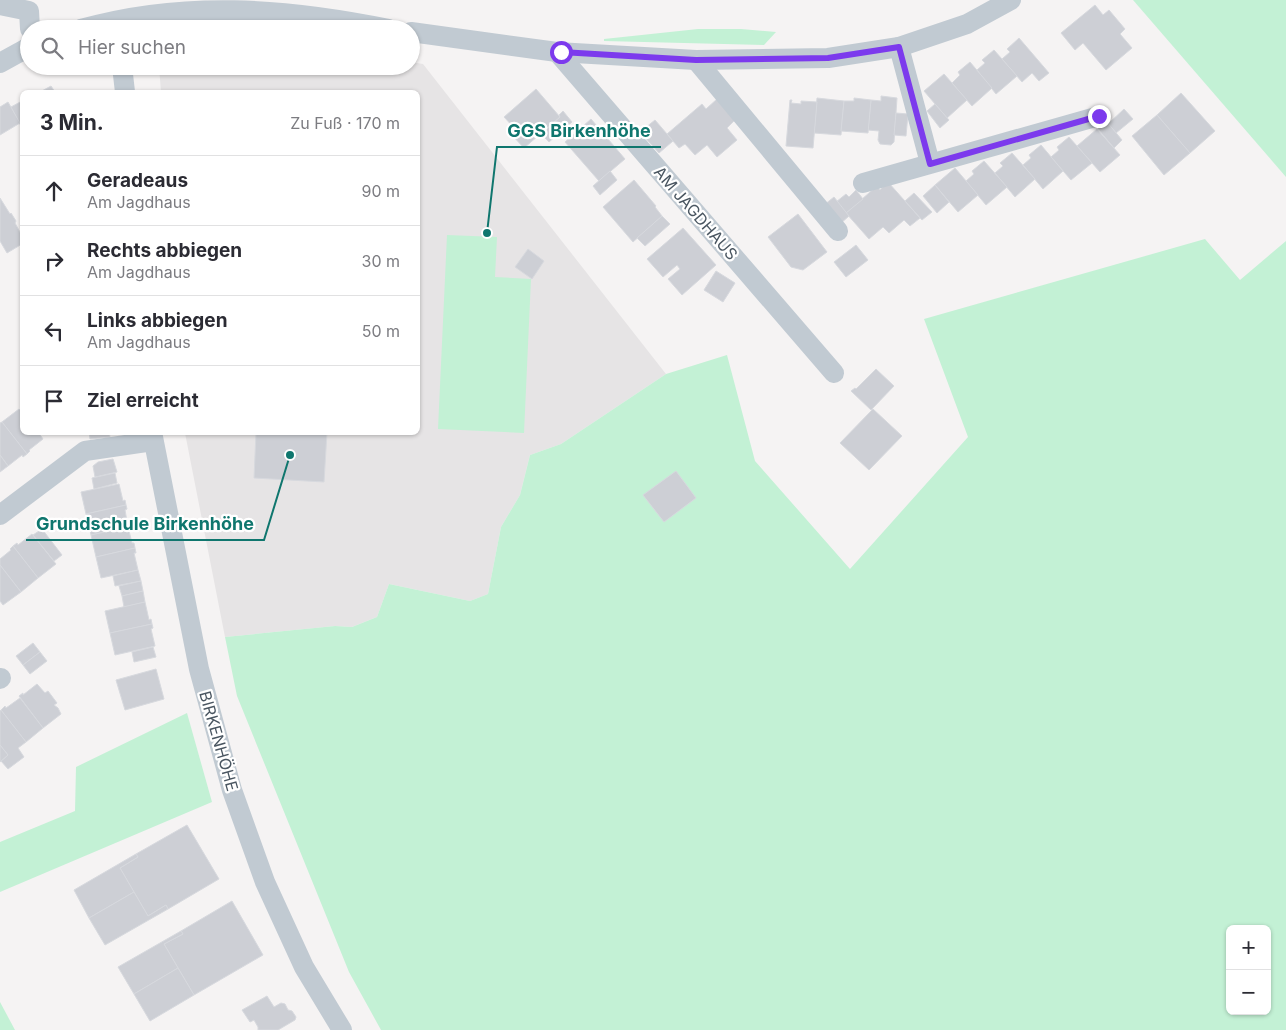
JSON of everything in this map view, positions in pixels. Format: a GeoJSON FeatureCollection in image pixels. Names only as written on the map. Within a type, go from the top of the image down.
{"type":"FeatureCollection","features":[{"type":"Feature","properties":{"kind":"street"},"geometry":{"type":"LineString","coordinates":[[420,33],[557,52],[696,60],[828,58],[899,47],[967,24],[1011,0]]}},
{"type":"Feature","properties":{"kind":"street"},"geometry":{"type":"LineString","coordinates":[[0,5],[29,11],[30,20]]}},
{"type":"Feature","properties":{"kind":"street"},"geometry":{"type":"LineString","coordinates":[[129,20],[155,11],[230,8],[289,11],[339,20]]}},
{"type":"Feature","properties":{"kind":"street"},"geometry":{"type":"LineString","coordinates":[[899,47],[930,164]]}},
{"type":"Feature","properties":{"kind":"street"},"geometry":{"type":"LineString","coordinates":[[0,63],[20,52]]}},
{"type":"Feature","properties":{"kind":"street","name":"AM JAGDHAUS"},"geometry":{"type":"LineString","coordinates":[[557,52],[834,373]]}},
{"type":"Feature","properties":{"kind":"street"},"geometry":{"type":"LineString","coordinates":[[696,60],[838,231]]}},
{"type":"Feature","properties":{"kind":"street"},"geometry":{"type":"LineString","coordinates":[[123,75],[125,90]]}},
{"type":"Feature","properties":{"kind":"street"},"geometry":{"type":"LineString","coordinates":[[863,183],[1099,116]]}},
{"type":"Feature","properties":{"kind":"street"},"geometry":{"type":"LineString","coordinates":[[0,515],[85,451],[152,437]]}},
{"type":"Feature","properties":{"kind":"street","name":"BIRKENHÖHE"},"geometry":{"type":"LineString","coordinates":[[152,437],[199,669],[232,790],[266,882],[304,966],[342,1030]]}},
{"type":"Feature","properties":{"kind":"shaded area"},"geometry":{"type":"Polygon","coordinates":[[[420,64],[423,64],[666,374],[561,444],[530,455],[520,495],[501,527],[488,594],[470,601],[389,584],[377,617],[352,627],[335,626],[225,637],[185,435],[420,435],[420,90],[161,90],[160,75],[420,75],[420,64]]]}},
{"type":"Feature","properties":{"kind":"green space"},"geometry":{"type":"Polygon","coordinates":[[[1133,0],[1286,0],[1286,177],[1133,0]]]}},
{"type":"Feature","properties":{"kind":"green space"},"geometry":{"type":"Polygon","coordinates":[[[698,29],[741,29],[776,32],[764,45],[604,41],[604,39],[698,29]]]}},
{"type":"Feature","properties":{"kind":"green space"},"geometry":{"type":"Polygon","coordinates":[[[447,235],[497,237],[495,277],[531,279],[524,433],[438,429],[447,235]]]}},
{"type":"Feature","properties":{"kind":"green space"},"geometry":{"type":"Polygon","coordinates":[[[1205,239],[1240,280],[1286,241],[1286,1030],[381,1030],[349,972],[237,696],[225,637],[335,626],[352,627],[377,617],[389,584],[470,601],[488,594],[501,527],[520,495],[530,455],[561,444],[666,374],[727,355],[755,461],[850,569],[968,437],[924,319],[1205,239]]]}},
{"type":"Feature","properties":{"kind":"green space"},"geometry":{"type":"Polygon","coordinates":[[[187,713],[212,802],[0,892],[0,842],[75,811],[76,767],[187,713]]]}},
{"type":"Feature","properties":{"kind":"green space"},"geometry":{"type":"Polygon","coordinates":[[[0,1002],[15,1030],[0,1030],[0,1002]]]}},
{"type":"Feature","properties":{"kind":"building"},"geometry":{"type":"Polygon","coordinates":[[[1095,5],[1103,15],[1109,10],[1125,29],[1120,34],[1132,48],[1106,70],[1083,43],[1075,50],[1061,33],[1095,5]]]}},
{"type":"Feature","properties":{"kind":"building"},"geometry":{"type":"Polygon","coordinates":[[[1019,38],[1049,73],[1039,81],[1032,73],[1022,82],[1002,59],[1010,52],[1007,49],[1019,38]]]}},
{"type":"Feature","properties":{"kind":"building"},"geometry":{"type":"Polygon","coordinates":[[[994,50],[1017,76],[996,94],[977,70],[985,63],[982,60],[994,50]]]}},
{"type":"Feature","properties":{"kind":"building"},"geometry":{"type":"Polygon","coordinates":[[[970,62],[992,88],[972,106],[952,83],[960,75],[958,72],[970,62]]]}},
{"type":"Feature","properties":{"kind":"building"},"geometry":{"type":"Polygon","coordinates":[[[944,74],[967,100],[947,118],[924,91],[944,74]]]}},
{"type":"Feature","properties":{"kind":"building"},"geometry":{"type":"Polygon","coordinates":[[[51,86],[54,90],[44,90],[51,86]]]}},
{"type":"Feature","properties":{"kind":"building"},"geometry":{"type":"Polygon","coordinates":[[[536,89],[560,117],[524,148],[511,134],[516,130],[504,117],[536,89]]]}},
{"type":"Feature","properties":{"kind":"building"},"geometry":{"type":"Polygon","coordinates":[[[1181,93],[1215,131],[1190,153],[1157,115],[1181,93]]]}},
{"type":"Feature","properties":{"kind":"building"},"geometry":{"type":"Polygon","coordinates":[[[881,96],[897,98],[894,142],[891,145],[880,144],[878,140],[879,131],[868,130],[871,100],[881,101],[881,96]]]}},
{"type":"Feature","properties":{"kind":"building"},"geometry":{"type":"Polygon","coordinates":[[[817,98],[844,101],[841,135],[814,133],[817,98]]]}},
{"type":"Feature","properties":{"kind":"building"},"geometry":{"type":"Polygon","coordinates":[[[854,98],[871,100],[868,133],[841,131],[844,101],[854,101],[854,98]]]}},
{"type":"Feature","properties":{"kind":"building"},"geometry":{"type":"Polygon","coordinates":[[[717,99],[735,120],[727,128],[737,140],[717,157],[707,145],[695,155],[685,144],[679,148],[667,134],[702,104],[706,109],[717,99]]]}},
{"type":"Feature","properties":{"kind":"building"},"geometry":{"type":"Polygon","coordinates":[[[790,100],[792,100],[791,103],[801,104],[801,101],[817,102],[813,148],[786,146],[790,100]]]}},
{"type":"Feature","properties":{"kind":"building"},"geometry":{"type":"Polygon","coordinates":[[[8,102],[20,123],[0,135],[0,107],[8,102]]]}},
{"type":"Feature","properties":{"kind":"building"},"geometry":{"type":"Polygon","coordinates":[[[20,102],[20,124],[11,107],[20,102]]]}},
{"type":"Feature","properties":{"kind":"building"},"geometry":{"type":"Polygon","coordinates":[[[935,104],[949,120],[940,128],[927,111],[935,104]]]}},
{"type":"Feature","properties":{"kind":"building"},"geometry":{"type":"Polygon","coordinates":[[[1124,109],[1133,119],[1116,133],[1108,124],[1124,109]]]}},
{"type":"Feature","properties":{"kind":"building"},"geometry":{"type":"Polygon","coordinates":[[[563,111],[572,122],[549,142],[541,134],[560,117],[559,115],[563,111]]]}},
{"type":"Feature","properties":{"kind":"building"},"geometry":{"type":"Polygon","coordinates":[[[896,113],[908,114],[906,136],[894,135],[896,113]]]}},
{"type":"Feature","properties":{"kind":"building"},"geometry":{"type":"Polygon","coordinates":[[[1157,115],[1190,153],[1164,175],[1132,136],[1157,115]]]}},
{"type":"Feature","properties":{"kind":"building"},"geometry":{"type":"Polygon","coordinates":[[[591,119],[625,159],[599,181],[565,142],[591,119]]]}},
{"type":"Feature","properties":{"kind":"building"},"geometry":{"type":"Polygon","coordinates":[[[655,120],[673,141],[659,153],[640,132],[655,120]]]}},
{"type":"Feature","properties":{"kind":"building"},"geometry":{"type":"Polygon","coordinates":[[[1107,122],[1122,140],[1114,148],[1098,129],[1107,122]]]}},
{"type":"Feature","properties":{"kind":"building"},"geometry":{"type":"Polygon","coordinates":[[[1097,129],[1120,155],[1100,172],[1077,146],[1097,129]]]}},
{"type":"Feature","properties":{"kind":"building"},"geometry":{"type":"Polygon","coordinates":[[[1069,137],[1092,163],[1071,180],[1051,157],[1059,150],[1057,147],[1069,137]]]}},
{"type":"Feature","properties":{"kind":"building"},"geometry":{"type":"Polygon","coordinates":[[[1041,145],[1063,171],[1043,189],[1023,165],[1031,158],[1029,155],[1041,145]]]}},
{"type":"Feature","properties":{"kind":"building"},"geometry":{"type":"Polygon","coordinates":[[[1012,153],[1035,179],[1015,197],[995,173],[1003,166],[1000,163],[1012,153]]]}},
{"type":"Feature","properties":{"kind":"building"},"geometry":{"type":"Polygon","coordinates":[[[984,161],[1007,187],[986,205],[966,181],[974,174],[972,171],[984,161]]]}},
{"type":"Feature","properties":{"kind":"building"},"geometry":{"type":"Polygon","coordinates":[[[955,168],[978,195],[958,212],[935,185],[955,168]]]}},
{"type":"Feature","properties":{"kind":"building"},"geometry":{"type":"Polygon","coordinates":[[[610,171],[617,180],[600,195],[593,186],[610,171]]]}},
{"type":"Feature","properties":{"kind":"building"},"geometry":{"type":"Polygon","coordinates":[[[634,180],[662,216],[633,242],[603,207],[634,180]]]}},
{"type":"Feature","properties":{"kind":"building"},"geometry":{"type":"Polygon","coordinates":[[[888,182],[920,218],[910,226],[904,220],[889,233],[883,227],[869,239],[846,213],[877,186],[880,190],[888,182]]]}},
{"type":"Feature","properties":{"kind":"building"},"geometry":{"type":"Polygon","coordinates":[[[935,185],[949,202],[937,213],[923,196],[935,185]]]}},
{"type":"Feature","properties":{"kind":"building"},"geometry":{"type":"Polygon","coordinates":[[[856,190],[863,199],[846,213],[836,202],[846,194],[849,197],[856,190]]]}},
{"type":"Feature","properties":{"kind":"building"},"geometry":{"type":"Polygon","coordinates":[[[914,193],[932,212],[922,220],[905,201],[914,193]]]}},
{"type":"Feature","properties":{"kind":"building"},"geometry":{"type":"Polygon","coordinates":[[[834,197],[849,216],[840,224],[824,205],[834,197]]]}},
{"type":"Feature","properties":{"kind":"building"},"geometry":{"type":"Polygon","coordinates":[[[0,198],[16,221],[15,223],[20,232],[20,245],[7,253],[0,241],[0,198]]]}},
{"type":"Feature","properties":{"kind":"building"},"geometry":{"type":"Polygon","coordinates":[[[798,214],[827,252],[803,270],[791,267],[768,237],[798,214]]]}},
{"type":"Feature","properties":{"kind":"building"},"geometry":{"type":"Polygon","coordinates":[[[662,216],[670,224],[645,246],[637,238],[662,216]]]}},
{"type":"Feature","properties":{"kind":"building"},"geometry":{"type":"Polygon","coordinates":[[[683,228],[716,265],[682,295],[668,279],[680,269],[677,265],[663,277],[647,259],[683,228]]]}},
{"type":"Feature","properties":{"kind":"building"},"geometry":{"type":"Polygon","coordinates":[[[856,245],[868,260],[846,277],[834,262],[856,245]]]}},
{"type":"Feature","properties":{"kind":"building"},"geometry":{"type":"Polygon","coordinates":[[[528,249],[544,261],[532,279],[515,267],[528,249]]]}},
{"type":"Feature","properties":{"kind":"building"},"geometry":{"type":"Polygon","coordinates":[[[716,271],[735,283],[723,302],[704,290],[716,271]]]}},
{"type":"Feature","properties":{"kind":"building"},"geometry":{"type":"Polygon","coordinates":[[[876,369],[894,386],[871,410],[851,391],[856,389],[876,369]]]}},
{"type":"Feature","properties":{"kind":"building"},"geometry":{"type":"Polygon","coordinates":[[[19,409],[20,435],[40,435],[43,439],[29,450],[27,454],[2,422],[19,409]]]}},
{"type":"Feature","properties":{"kind":"building"},"geometry":{"type":"Polygon","coordinates":[[[873,409],[902,436],[869,470],[840,443],[873,409]]]}},
{"type":"Feature","properties":{"kind":"building"},"geometry":{"type":"Polygon","coordinates":[[[2,422],[27,454],[23,457],[22,455],[8,466],[0,455],[0,423],[2,422]]]}},
{"type":"Feature","properties":{"kind":"building"},"geometry":{"type":"Polygon","coordinates":[[[89,435],[110,435],[110,437],[90,439],[89,435]]]}},
{"type":"Feature","properties":{"kind":"building"},"geometry":{"type":"Polygon","coordinates":[[[256,435],[327,435],[324,482],[254,478],[256,435]]]}},
{"type":"Feature","properties":{"kind":"building"},"geometry":{"type":"Polygon","coordinates":[[[0,455],[8,466],[0,472],[0,455]]]}},
{"type":"Feature","properties":{"kind":"building"},"geometry":{"type":"Polygon","coordinates":[[[113,459],[117,472],[95,477],[93,466],[98,462],[113,459]]]}},
{"type":"Feature","properties":{"kind":"building"},"geometry":{"type":"Polygon","coordinates":[[[676,471],[696,498],[664,522],[643,495],[676,471]]]}},
{"type":"Feature","properties":{"kind":"building"},"geometry":{"type":"Polygon","coordinates":[[[115,473],[117,483],[94,489],[92,478],[115,473]]]}},
{"type":"Feature","properties":{"kind":"building"},"geometry":{"type":"Polygon","coordinates":[[[119,484],[123,501],[125,500],[126,505],[86,514],[81,492],[119,484]]]}},
{"type":"Feature","properties":{"kind":"building"},"geometry":{"type":"Polygon","coordinates":[[[126,505],[128,527],[91,535],[86,514],[126,505]]]}},
{"type":"Feature","properties":{"kind":"building"},"geometry":{"type":"Polygon","coordinates":[[[128,527],[135,548],[96,557],[91,535],[128,527]]]}},
{"type":"Feature","properties":{"kind":"building"},"geometry":{"type":"Polygon","coordinates":[[[42,529],[62,555],[54,561],[33,535],[42,529]]]}},
{"type":"Feature","properties":{"kind":"building"},"geometry":{"type":"Polygon","coordinates":[[[32,534],[56,564],[38,578],[13,546],[17,543],[18,545],[32,534]]]}},
{"type":"Feature","properties":{"kind":"building"},"geometry":{"type":"Polygon","coordinates":[[[13,546],[38,578],[21,592],[0,565],[0,559],[13,546]]]}},
{"type":"Feature","properties":{"kind":"building"},"geometry":{"type":"Polygon","coordinates":[[[135,548],[136,553],[134,553],[138,570],[101,578],[96,557],[135,548]]]}},
{"type":"Feature","properties":{"kind":"building"},"geometry":{"type":"Polygon","coordinates":[[[0,565],[21,592],[3,605],[0,601],[0,565]]]}},
{"type":"Feature","properties":{"kind":"building"},"geometry":{"type":"Polygon","coordinates":[[[138,570],[141,581],[115,586],[113,576],[138,570]]]}},
{"type":"Feature","properties":{"kind":"building"},"geometry":{"type":"Polygon","coordinates":[[[141,581],[143,591],[122,596],[119,586],[141,581]]]}},
{"type":"Feature","properties":{"kind":"building"},"geometry":{"type":"Polygon","coordinates":[[[143,591],[145,602],[124,607],[122,596],[143,591]]]}},
{"type":"Feature","properties":{"kind":"building"},"geometry":{"type":"Polygon","coordinates":[[[145,602],[149,620],[151,619],[152,624],[110,633],[105,611],[145,602]]]}},
{"type":"Feature","properties":{"kind":"building"},"geometry":{"type":"Polygon","coordinates":[[[152,624],[153,628],[151,629],[155,646],[115,655],[110,633],[152,624]]]}},
{"type":"Feature","properties":{"kind":"building"},"geometry":{"type":"Polygon","coordinates":[[[33,643],[40,652],[23,665],[16,656],[33,643]]]}},
{"type":"Feature","properties":{"kind":"building"},"geometry":{"type":"Polygon","coordinates":[[[153,647],[156,657],[134,662],[132,652],[153,647]]]}},
{"type":"Feature","properties":{"kind":"building"},"geometry":{"type":"Polygon","coordinates":[[[40,652],[47,661],[30,674],[23,665],[40,652]]]}},
{"type":"Feature","properties":{"kind":"building"},"geometry":{"type":"Polygon","coordinates":[[[156,669],[164,699],[125,710],[116,680],[156,669]]]}},
{"type":"Feature","properties":{"kind":"building"},"geometry":{"type":"Polygon","coordinates":[[[37,684],[45,693],[48,691],[57,703],[54,705],[61,714],[43,728],[19,696],[37,684]]]}},
{"type":"Feature","properties":{"kind":"building"},"geometry":{"type":"Polygon","coordinates":[[[20,698],[43,728],[26,742],[1,710],[20,698]]]}},
{"type":"Feature","properties":{"kind":"building"},"geometry":{"type":"Polygon","coordinates":[[[1,710],[26,742],[18,748],[24,757],[8,769],[1,761],[8,755],[0,745],[1,710]]]}},
{"type":"Feature","properties":{"kind":"building"},"geometry":{"type":"Polygon","coordinates":[[[0,745],[8,755],[0,762],[0,745]]]}},
{"type":"Feature","properties":{"kind":"building"},"geometry":{"type":"Polygon","coordinates":[[[187,825],[219,879],[168,909],[166,905],[148,916],[120,868],[138,857],[136,854],[187,825]]]}},
{"type":"Feature","properties":{"kind":"building"},"geometry":{"type":"Polygon","coordinates":[[[136,854],[138,857],[120,868],[134,892],[89,918],[74,890],[136,854]]]}},
{"type":"Feature","properties":{"kind":"building"},"geometry":{"type":"Polygon","coordinates":[[[134,892],[148,916],[166,905],[168,909],[105,945],[89,918],[134,892]]]}},
{"type":"Feature","properties":{"kind":"building"},"geometry":{"type":"Polygon","coordinates":[[[232,901],[263,955],[194,995],[164,944],[183,934],[181,931],[232,901]]]}},
{"type":"Feature","properties":{"kind":"building"},"geometry":{"type":"Polygon","coordinates":[[[181,931],[183,934],[164,944],[178,968],[134,994],[118,967],[181,931]]]}},
{"type":"Feature","properties":{"kind":"building"},"geometry":{"type":"Polygon","coordinates":[[[178,968],[194,995],[150,1021],[134,994],[178,968]]]}},
{"type":"Feature","properties":{"kind":"building"},"geometry":{"type":"Polygon","coordinates":[[[267,996],[274,1007],[281,1003],[285,1004],[288,1010],[292,1011],[296,1017],[295,1020],[278,1030],[258,1030],[254,1020],[250,1022],[242,1010],[267,996]]]}},
{"type":"Feature","properties":{"kind":"place","name":"GGS Birkenhöhe"},"geometry":{"type":"Point","coordinates":[487,233]}},
{"type":"Feature","properties":{"kind":"place","name":"Grundschule Birkenhöhe"},"geometry":{"type":"Point","coordinates":[290,455]}},
{"type":"Feature","properties":{"kind":"route"},"geometry":{"type":"LineString","coordinates":[[561,52],[696,60],[828,58],[899,47],[930,164],[1099,116]]}}]}
